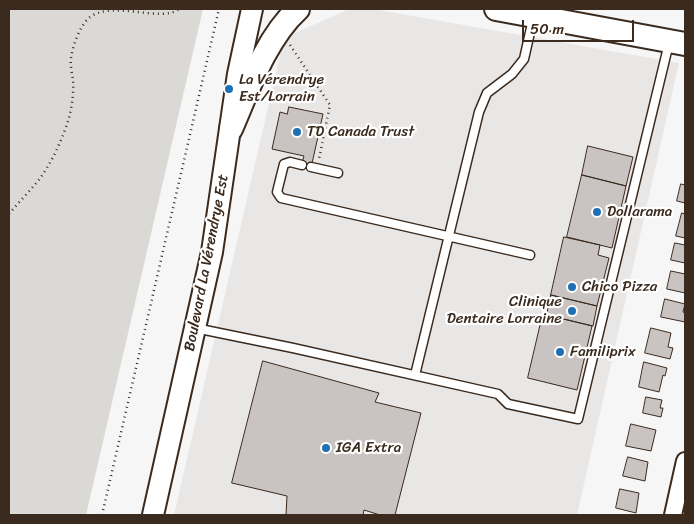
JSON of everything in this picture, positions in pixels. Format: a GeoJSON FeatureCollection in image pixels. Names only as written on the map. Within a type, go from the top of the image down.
{"type":"FeatureCollection","features":[{"type":"Feature","properties":{"kind":"main road"},"geometry":{"type":"LineString","coordinates":[[231,129],[259,67],[280,29],[298,9]]}},
{"type":"Feature","properties":{"kind":"main road"},"geometry":{"type":"LineString","coordinates":[[496,9],[677,43]]}},
{"type":"Feature","properties":{"kind":"street","name":"Boulevard La Vérendrye Est"},"geometry":{"type":"LineString","coordinates":[[153,515],[216,227],[238,74],[252,9]]}},
{"type":"Feature","properties":{"kind":"street"},"geometry":{"type":"LineString","coordinates":[[673,515],[685,462]]}},
{"type":"Feature","properties":{"kind":"lane"},"geometry":{"type":"LineString","coordinates":[[416,375],[479,112],[487,93],[512,74],[524,59],[533,16]]}},
{"type":"Feature","properties":{"kind":"lane"},"geometry":{"type":"LineString","coordinates":[[195,328],[498,394],[508,404],[578,419],[677,43]]}},
{"type":"Feature","properties":{"kind":"lane"},"geometry":{"type":"LineString","coordinates":[[302,165],[290,162],[284,164],[277,192],[281,198],[530,256]]}},
{"type":"Feature","properties":{"kind":"lane"},"geometry":{"type":"LineString","coordinates":[[314,167],[338,173]]}},
{"type":"Feature","properties":{"kind":"path"},"geometry":{"type":"LineString","coordinates":[[9,214],[37,182],[48,165],[69,118],[73,83],[70,58],[85,23],[96,14],[110,11],[130,10],[169,14],[179,9]]}},
{"type":"Feature","properties":{"kind":"path"},"geometry":{"type":"LineString","coordinates":[[102,515],[219,9]]}},
{"type":"Feature","properties":{"kind":"path"},"geometry":{"type":"LineString","coordinates":[[280,29],[330,105],[314,167]]}},
{"type":"Feature","properties":{"kind":"shaded area"},"geometry":{"type":"Polygon","coordinates":[[[9,9],[203,9],[86,515],[9,515],[9,9]]]}},
{"type":"Feature","properties":{"kind":"shaded area"},"geometry":{"type":"Polygon","coordinates":[[[349,9],[373,9],[679,63],[577,515],[174,515],[284,38],[349,9]]]}},
{"type":"Feature","properties":{"kind":"building","name":"TD Canada Trust"},"geometry":{"type":"Polygon","coordinates":[[[289,107],[323,114],[311,168],[301,166],[304,156],[272,149],[280,112],[287,114],[289,107]]]}},
{"type":"Feature","properties":{"kind":"building"},"geometry":{"type":"Polygon","coordinates":[[[588,146],[633,157],[626,186],[582,175],[588,146]]]}},
{"type":"Feature","properties":{"kind":"building","name":"Dollarama"},"geometry":{"type":"Polygon","coordinates":[[[582,175],[626,186],[612,248],[567,237],[582,175]]]}},
{"type":"Feature","properties":{"kind":"building"},"geometry":{"type":"Polygon","coordinates":[[[681,184],[685,185],[685,203],[677,201],[681,184]]]}},
{"type":"Feature","properties":{"kind":"building"},"geometry":{"type":"Polygon","coordinates":[[[682,213],[685,214],[685,238],[676,236],[682,213]]]}},
{"type":"Feature","properties":{"kind":"building"},"geometry":{"type":"Polygon","coordinates":[[[564,237],[600,245],[598,255],[609,258],[597,306],[551,295],[564,237]]]}},
{"type":"Feature","properties":{"kind":"building"},"geometry":{"type":"Polygon","coordinates":[[[675,243],[685,245],[685,263],[671,260],[675,243]]]}},
{"type":"Feature","properties":{"kind":"building"},"geometry":{"type":"Polygon","coordinates":[[[671,271],[685,274],[685,293],[667,289],[671,271]]]}},
{"type":"Feature","properties":{"kind":"building","name":"Clinique Dentaire Lorraine"},"geometry":{"type":"Polygon","coordinates":[[[551,295],[597,306],[593,326],[547,315],[551,295]]]}},
{"type":"Feature","properties":{"kind":"building"},"geometry":{"type":"Polygon","coordinates":[[[665,299],[685,304],[683,312],[685,313],[685,322],[661,317],[665,299]]]}},
{"type":"Feature","properties":{"kind":"building","name":"Familiprix"},"geometry":{"type":"Polygon","coordinates":[[[543,314],[592,326],[577,390],[528,378],[543,314]]]}},
{"type":"Feature","properties":{"kind":"building"},"geometry":{"type":"Polygon","coordinates":[[[651,328],[671,333],[668,347],[673,348],[670,359],[645,353],[651,328]]]}},
{"type":"Feature","properties":{"kind":"building","name":"IGA Extra"},"geometry":{"type":"Polygon","coordinates":[[[263,361],[379,393],[375,402],[421,413],[395,515],[380,515],[364,510],[363,515],[286,515],[287,496],[232,483],[263,361]]]}},
{"type":"Feature","properties":{"kind":"building"},"geometry":{"type":"Polygon","coordinates":[[[644,362],[667,368],[665,376],[663,375],[659,392],[639,387],[644,362]]]}},
{"type":"Feature","properties":{"kind":"building"},"geometry":{"type":"Polygon","coordinates":[[[646,397],[662,400],[660,408],[663,408],[661,417],[643,413],[646,397]]]}},
{"type":"Feature","properties":{"kind":"building"},"geometry":{"type":"Polygon","coordinates":[[[631,424],[656,430],[651,451],[626,446],[631,424]]]}},
{"type":"Feature","properties":{"kind":"building"},"geometry":{"type":"Polygon","coordinates":[[[628,457],[648,462],[645,481],[623,476],[628,457]]]}},
{"type":"Feature","properties":{"kind":"building"},"geometry":{"type":"Polygon","coordinates":[[[620,489],[639,493],[636,513],[616,508],[620,489]]]}},
{"type":"Feature","properties":{"kind":"place","name":"La Vérendrye Est/Lorrain"},"geometry":{"type":"Point","coordinates":[229,89]}},
{"type":"Feature","properties":{"kind":"place","name":"TD Canada Trust"},"geometry":{"type":"Point","coordinates":[297,132]}},
{"type":"Feature","properties":{"kind":"place","name":"Dollarama"},"geometry":{"type":"Point","coordinates":[597,212]}},
{"type":"Feature","properties":{"kind":"place","name":"Chico Pizza"},"geometry":{"type":"Point","coordinates":[572,287]}},
{"type":"Feature","properties":{"kind":"place","name":"Clinique Dentaire Lorraine"},"geometry":{"type":"Point","coordinates":[572,311]}},
{"type":"Feature","properties":{"kind":"place","name":"Familiprix"},"geometry":{"type":"Point","coordinates":[560,352]}},
{"type":"Feature","properties":{"kind":"place","name":"IGA Extra"},"geometry":{"type":"Point","coordinates":[326,448]}}]}
